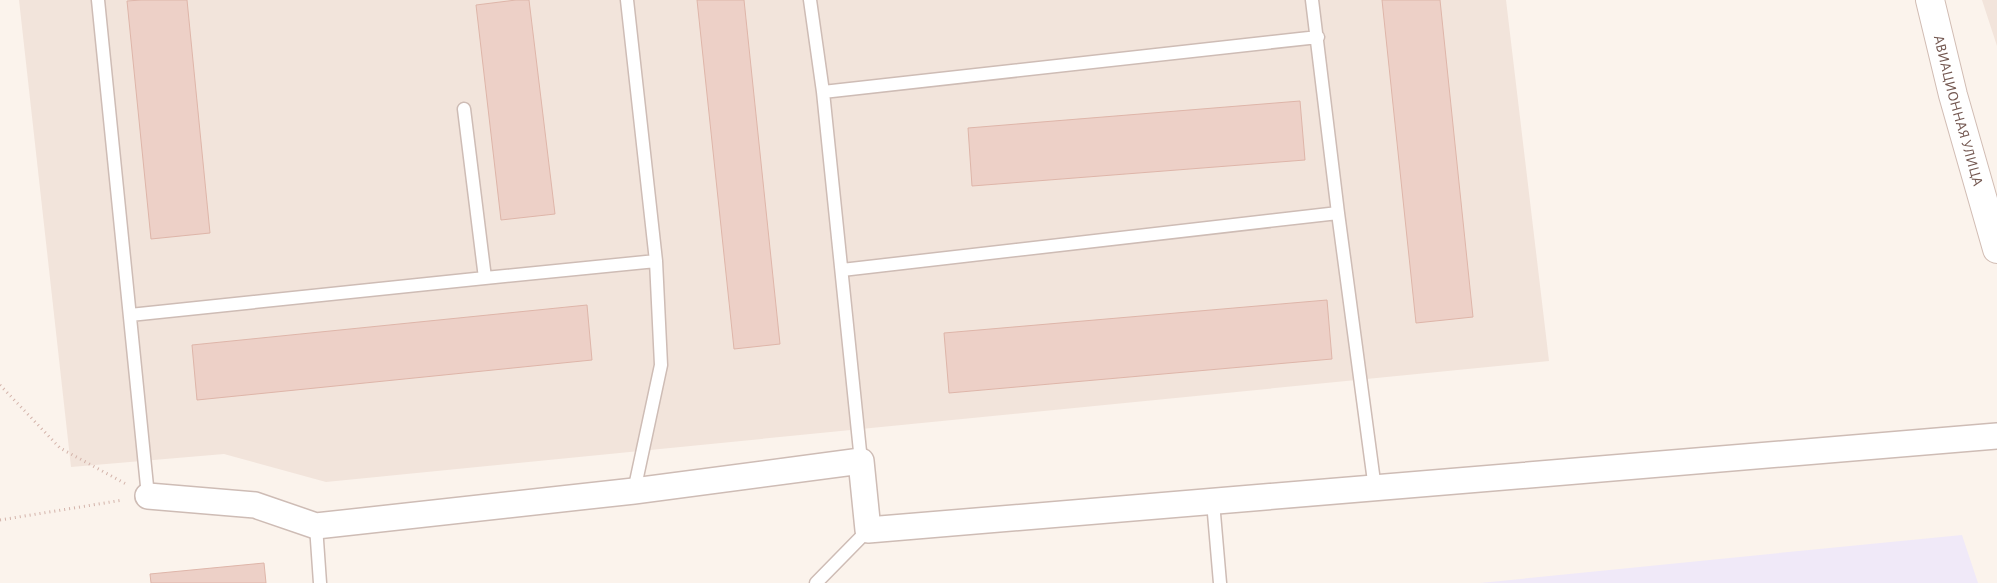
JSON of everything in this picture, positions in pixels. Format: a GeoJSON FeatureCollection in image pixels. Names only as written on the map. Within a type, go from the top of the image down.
{"type":"FeatureCollection","features":[{"type":"Feature","properties":{"kind":"street","name":"АВИАЦИОННАЯ УЛИЦА"},"geometry":{"type":"LineString","coordinates":[[1930,0],[1953,95],[1997,249]]}},
{"type":"Feature","properties":{"kind":"street"},"geometry":{"type":"LineString","coordinates":[[148,496],[255,505],[316,526],[634,491],[861,461],[868,530],[1997,436]]}},
{"type":"Feature","properties":{"kind":"lane"},"geometry":{"type":"LineString","coordinates":[[98,0],[148,496]]}},
{"type":"Feature","properties":{"kind":"lane"},"geometry":{"type":"LineString","coordinates":[[627,0],[656,261],[660,365],[634,491]]}},
{"type":"Feature","properties":{"kind":"lane"},"geometry":{"type":"LineString","coordinates":[[810,0],[823,92],[861,461]]}},
{"type":"Feature","properties":{"kind":"lane"},"geometry":{"type":"LineString","coordinates":[[1312,0],[1338,213],[1376,489]]}},
{"type":"Feature","properties":{"kind":"lane"},"geometry":{"type":"LineString","coordinates":[[823,92],[1318,37]]}},
{"type":"Feature","properties":{"kind":"lane"},"geometry":{"type":"LineString","coordinates":[[464,109],[485,278]]}},
{"type":"Feature","properties":{"kind":"lane"},"geometry":{"type":"LineString","coordinates":[[842,270],[1338,213]]}},
{"type":"Feature","properties":{"kind":"lane"},"geometry":{"type":"LineString","coordinates":[[130,315],[656,261]]}},
{"type":"Feature","properties":{"kind":"lane"},"geometry":{"type":"LineString","coordinates":[[1213,502],[1220,583]]}},
{"type":"Feature","properties":{"kind":"lane"},"geometry":{"type":"LineString","coordinates":[[316,526],[320,583]]}},
{"type":"Feature","properties":{"kind":"lane"},"geometry":{"type":"LineString","coordinates":[[816,583],[868,530]]}},
{"type":"Feature","properties":{"kind":"path"},"geometry":{"type":"LineString","coordinates":[[0,385],[60,448],[148,496]]}},
{"type":"Feature","properties":{"kind":"path"},"geometry":{"type":"LineString","coordinates":[[0,520],[148,496]]}},
{"type":"Feature","properties":{"kind":"shaded area"},"geometry":{"type":"Polygon","coordinates":[[[19,0],[1506,0],[1549,361],[326,482],[224,454],[71,467],[19,0]]]}},
{"type":"Feature","properties":{"kind":"shaded area"},"geometry":{"type":"Polygon","coordinates":[[[1982,0],[1997,0],[1997,46],[1982,0]]]}},
{"type":"Feature","properties":{"kind":"shaded area"},"geometry":{"type":"Polygon","coordinates":[[[1962,535],[1978,583],[1480,583],[1809,550],[1962,535]]]}},
{"type":"Feature","properties":{"kind":"building"},"geometry":{"type":"Polygon","coordinates":[[[187,0],[210,233],[151,239],[127,1],[187,0]]]}},
{"type":"Feature","properties":{"kind":"building"},"geometry":{"type":"Polygon","coordinates":[[[529,0],[555,214],[501,220],[476,5],[529,0]]]}},
{"type":"Feature","properties":{"kind":"building"},"geometry":{"type":"Polygon","coordinates":[[[697,0],[744,0],[780,344],[734,349],[697,0]]]}},
{"type":"Feature","properties":{"kind":"building"},"geometry":{"type":"Polygon","coordinates":[[[1382,0],[1440,0],[1473,317],[1416,323],[1382,0]]]}},
{"type":"Feature","properties":{"kind":"building"},"geometry":{"type":"Polygon","coordinates":[[[1300,101],[1305,160],[972,186],[968,128],[1300,101]]]}},
{"type":"Feature","properties":{"kind":"building"},"geometry":{"type":"Polygon","coordinates":[[[1327,300],[1332,359],[949,393],[944,333],[1327,300]]]}},
{"type":"Feature","properties":{"kind":"building"},"geometry":{"type":"Polygon","coordinates":[[[587,305],[592,360],[197,400],[192,345],[587,305]]]}},
{"type":"Feature","properties":{"kind":"building"},"geometry":{"type":"Polygon","coordinates":[[[264,563],[266,583],[151,583],[150,574],[264,563]]]}}]}
